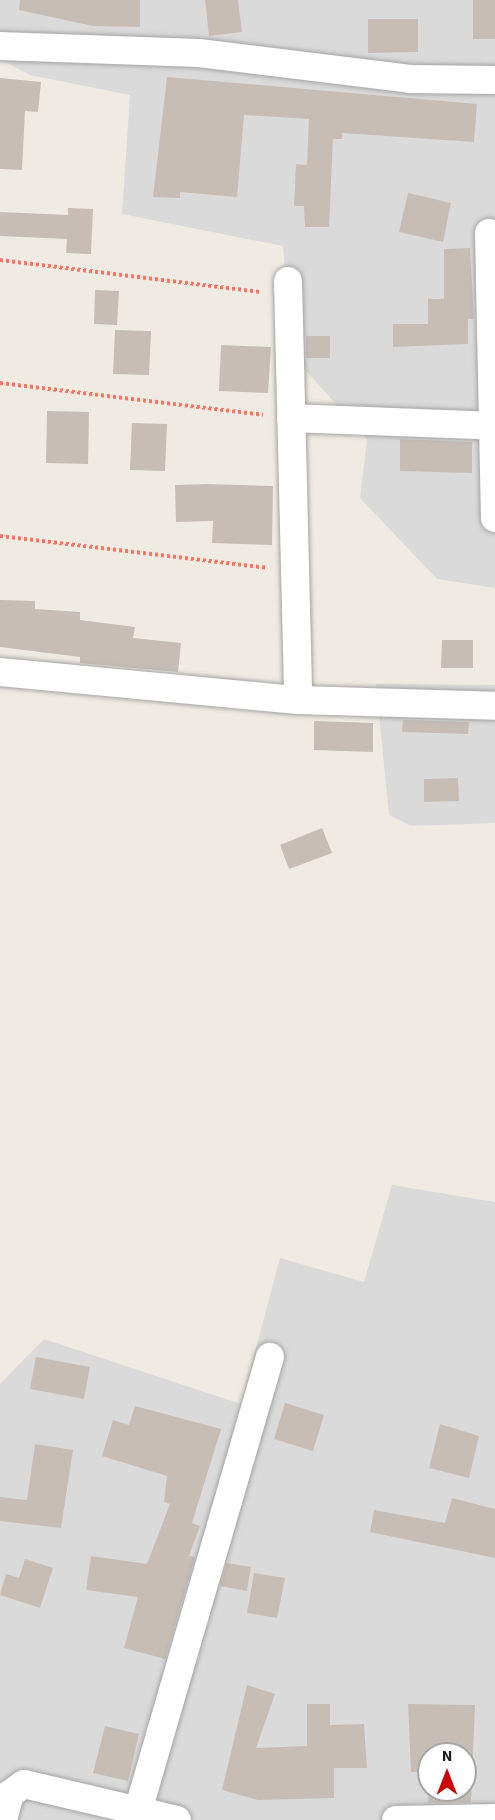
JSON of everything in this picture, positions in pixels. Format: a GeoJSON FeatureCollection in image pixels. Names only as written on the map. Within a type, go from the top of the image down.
{"type":"FeatureCollection","features":[{"type":"Feature","properties":{"kind":"street"},"geometry":{"type":"LineString","coordinates":[[0,46],[199,53],[410,79],[495,80]]}},
{"type":"Feature","properties":{"kind":"street"},"geometry":{"type":"LineString","coordinates":[[489,233],[495,518]]}},
{"type":"Feature","properties":{"kind":"street"},"geometry":{"type":"LineString","coordinates":[[288,288],[298,700]]}},
{"type":"Feature","properties":{"kind":"street"},"geometry":{"type":"LineString","coordinates":[[291,418],[492,425]]}},
{"type":"Feature","properties":{"kind":"street"},"geometry":{"type":"LineString","coordinates":[[0,672],[298,700],[495,705]]}},
{"type":"Feature","properties":{"kind":"street"},"geometry":{"type":"LineString","coordinates":[[138,1811],[270,1357]]}},
{"type":"Feature","properties":{"kind":"street"},"geometry":{"type":"LineString","coordinates":[[3,1820],[10,1794],[24,1784],[177,1820]]}},
{"type":"Feature","properties":{"kind":"street"},"geometry":{"type":"LineString","coordinates":[[396,1820],[495,1818]]}},
{"type":"Feature","properties":{"kind":"path"},"geometry":{"type":"LineString","coordinates":[[0,260],[288,288]]}},
{"type":"Feature","properties":{"kind":"path"},"geometry":{"type":"LineString","coordinates":[[0,384],[291,418]]}},
{"type":"Feature","properties":{"kind":"path"},"geometry":{"type":"LineString","coordinates":[[0,536],[294,571]]}},
{"type":"Feature","properties":{"kind":"shaded area"},"geometry":{"type":"Polygon","coordinates":[[[0,0],[495,0],[495,588],[437,579],[360,498],[367,439],[293,356],[283,246],[122,214],[130,95],[30,75],[0,59],[0,0]]]}},
{"type":"Feature","properties":{"kind":"shaded area"},"geometry":{"type":"Polygon","coordinates":[[[376,684],[495,685],[495,823],[411,826],[389,815],[376,684]]]}},
{"type":"Feature","properties":{"kind":"shaded area"},"geometry":{"type":"Polygon","coordinates":[[[392,1185],[495,1202],[495,1820],[0,1820],[0,1384],[44,1339],[241,1404],[280,1258],[364,1282],[392,1185]]]}},
{"type":"Feature","properties":{"kind":"building"},"geometry":{"type":"Polygon","coordinates":[[[20,0],[140,0],[140,27],[93,26],[19,10],[20,0]]]}},
{"type":"Feature","properties":{"kind":"building"},"geometry":{"type":"Polygon","coordinates":[[[205,0],[238,0],[242,32],[209,36],[205,0]]]}},
{"type":"Feature","properties":{"kind":"building"},"geometry":{"type":"Polygon","coordinates":[[[473,0],[495,0],[495,39],[473,39],[473,0]]]}},
{"type":"Feature","properties":{"kind":"building"},"geometry":{"type":"Polygon","coordinates":[[[368,19],[418,19],[418,52],[368,53],[368,19]]]}},
{"type":"Feature","properties":{"kind":"building"},"geometry":{"type":"Polygon","coordinates":[[[167,77],[477,104],[474,142],[342,133],[342,139],[333,139],[329,227],[305,227],[304,206],[294,206],[296,164],[307,165],[309,119],[244,115],[237,197],[180,192],[180,198],[153,197],[167,77]]]}},
{"type":"Feature","properties":{"kind":"building"},"geometry":{"type":"Polygon","coordinates":[[[0,78],[41,82],[38,112],[25,111],[22,170],[0,169],[0,78]]]}},
{"type":"Feature","properties":{"kind":"building"},"geometry":{"type":"Polygon","coordinates":[[[408,193],[451,203],[443,242],[399,232],[408,193]]]}},
{"type":"Feature","properties":{"kind":"building"},"geometry":{"type":"Polygon","coordinates":[[[68,208],[93,209],[91,254],[66,253],[67,239],[0,236],[0,212],[68,215],[68,208]]]}},
{"type":"Feature","properties":{"kind":"building"},"geometry":{"type":"Polygon","coordinates":[[[470,248],[474,319],[468,319],[468,344],[393,347],[393,324],[428,324],[428,299],[444,299],[444,249],[470,248]]]}},
{"type":"Feature","properties":{"kind":"building"},"geometry":{"type":"Polygon","coordinates":[[[95,290],[119,291],[117,325],[94,324],[95,290]]]}},
{"type":"Feature","properties":{"kind":"building"},"geometry":{"type":"Polygon","coordinates":[[[115,330],[151,331],[149,375],[113,374],[115,330]]]}},
{"type":"Feature","properties":{"kind":"building"},"geometry":{"type":"Polygon","coordinates":[[[306,336],[330,336],[330,358],[306,358],[306,336]]]}},
{"type":"Feature","properties":{"kind":"building"},"geometry":{"type":"Polygon","coordinates":[[[221,345],[271,347],[268,393],[219,391],[221,345]]]}},
{"type":"Feature","properties":{"kind":"building"},"geometry":{"type":"Polygon","coordinates":[[[47,411],[89,412],[88,464],[46,463],[47,411]]]}},
{"type":"Feature","properties":{"kind":"building"},"geometry":{"type":"Polygon","coordinates":[[[132,423],[167,424],[165,471],[130,470],[132,423]]]}},
{"type":"Feature","properties":{"kind":"building"},"geometry":{"type":"Polygon","coordinates":[[[400,439],[472,442],[472,473],[400,471],[400,439]]]}},
{"type":"Feature","properties":{"kind":"building"},"geometry":{"type":"Polygon","coordinates":[[[175,485],[273,486],[272,545],[212,543],[213,521],[176,522],[175,485]]]}},
{"type":"Feature","properties":{"kind":"building"},"geometry":{"type":"Polygon","coordinates":[[[0,600],[35,601],[35,609],[80,612],[80,620],[135,627],[133,638],[181,643],[178,672],[80,663],[80,657],[0,647],[0,600]]]}},
{"type":"Feature","properties":{"kind":"building"},"geometry":{"type":"Polygon","coordinates":[[[442,640],[473,640],[473,668],[441,668],[442,640]]]}},
{"type":"Feature","properties":{"kind":"building"},"geometry":{"type":"Polygon","coordinates":[[[403,720],[469,722],[468,734],[402,732],[403,720]]]}},
{"type":"Feature","properties":{"kind":"building"},"geometry":{"type":"Polygon","coordinates":[[[314,721],[373,723],[373,752],[314,750],[314,721]]]}},
{"type":"Feature","properties":{"kind":"building"},"geometry":{"type":"Polygon","coordinates":[[[458,778],[459,801],[424,802],[424,779],[458,778]]]}},
{"type":"Feature","properties":{"kind":"building"},"geometry":{"type":"Polygon","coordinates":[[[322,828],[332,853],[289,869],[280,845],[322,828]]]}},
{"type":"Feature","properties":{"kind":"building"},"geometry":{"type":"Polygon","coordinates":[[[36,1357],[90,1367],[84,1399],[30,1389],[36,1357]]]}},
{"type":"Feature","properties":{"kind":"building"},"geometry":{"type":"Polygon","coordinates":[[[285,1403],[324,1415],[313,1451],[274,1439],[285,1403]]]}},
{"type":"Feature","properties":{"kind":"building"},"geometry":{"type":"Polygon","coordinates":[[[135,1406],[221,1429],[192,1523],[200,1526],[189,1556],[195,1557],[165,1659],[124,1648],[138,1597],[86,1590],[91,1556],[147,1564],[170,1504],[164,1502],[167,1476],[102,1456],[113,1420],[129,1425],[135,1406]]]}},
{"type":"Feature","properties":{"kind":"building"},"geometry":{"type":"Polygon","coordinates":[[[440,1424],[479,1436],[469,1478],[429,1468],[440,1424]]]}},
{"type":"Feature","properties":{"kind":"building"},"geometry":{"type":"Polygon","coordinates":[[[35,1444],[73,1450],[61,1528],[0,1521],[0,1497],[27,1500],[35,1444]]]}},
{"type":"Feature","properties":{"kind":"building"},"geometry":{"type":"Polygon","coordinates":[[[452,1498],[495,1509],[495,1558],[370,1532],[374,1510],[445,1523],[452,1498]]]}},
{"type":"Feature","properties":{"kind":"building"},"geometry":{"type":"Polygon","coordinates":[[[25,1559],[53,1568],[40,1608],[0,1595],[6,1574],[19,1578],[25,1559]]]}},
{"type":"Feature","properties":{"kind":"building"},"geometry":{"type":"Polygon","coordinates":[[[227,1563],[251,1567],[247,1591],[220,1586],[227,1563]]]}},
{"type":"Feature","properties":{"kind":"building"},"geometry":{"type":"Polygon","coordinates":[[[254,1573],[285,1578],[277,1618],[247,1613],[254,1573]]]}},
{"type":"Feature","properties":{"kind":"building"},"geometry":{"type":"Polygon","coordinates":[[[247,1685],[275,1694],[256,1748],[307,1746],[307,1704],[330,1704],[330,1725],[364,1724],[367,1768],[334,1768],[334,1798],[258,1800],[222,1790],[247,1685]]]}},
{"type":"Feature","properties":{"kind":"building"},"geometry":{"type":"Polygon","coordinates":[[[408,1704],[475,1705],[473,1742],[417,1742],[417,1772],[411,1772],[408,1704]]]}},
{"type":"Feature","properties":{"kind":"building"},"geometry":{"type":"Polygon","coordinates":[[[105,1726],[139,1734],[128,1781],[93,1773],[105,1726]]]}}]}
